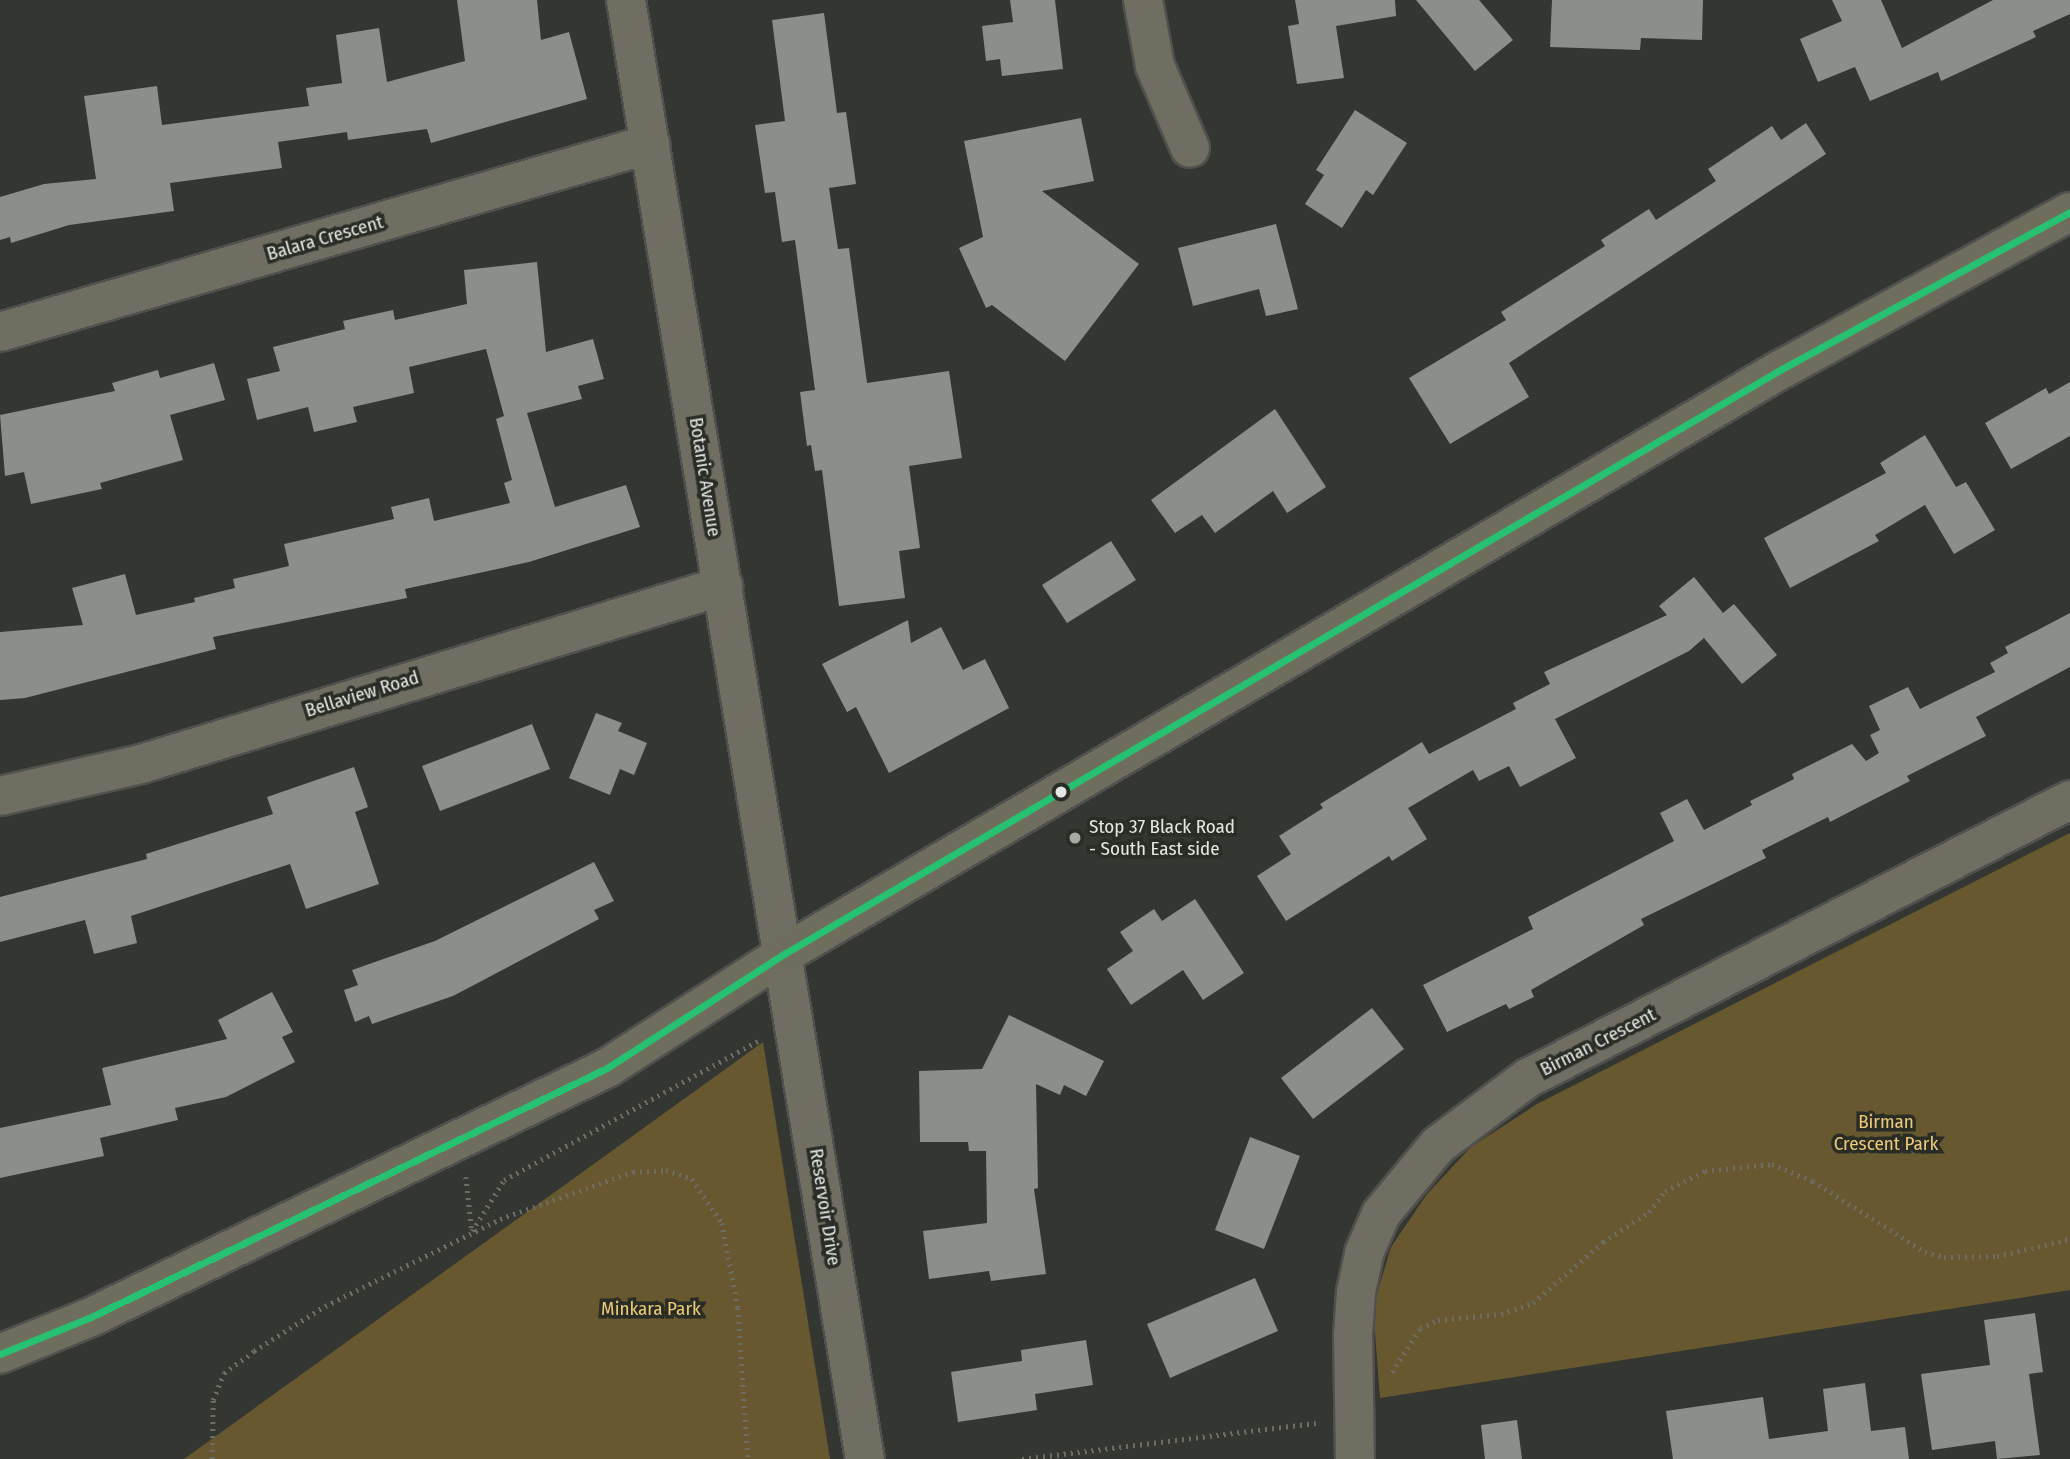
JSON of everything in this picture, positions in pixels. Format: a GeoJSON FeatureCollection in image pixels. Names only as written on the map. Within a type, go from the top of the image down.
{"type":"FeatureCollection","features":[{"type":"Feature","properties":{"kind":"main road"},"geometry":{"type":"LineString","coordinates":[[0,1354],[91,1318],[607,1068],[784,954],[1780,370],[2070,212]]}},
{"type":"Feature","properties":{"kind":"street","name":"Botanic Avenue"},"geometry":{"type":"LineString","coordinates":[[626,0],[784,954]]}},
{"type":"Feature","properties":{"kind":"street"},"geometry":{"type":"LineString","coordinates":[[1143,0],[1155,66],[1190,148]]}},
{"type":"Feature","properties":{"kind":"street","name":"Balara Crescent"},"geometry":{"type":"LineString","coordinates":[[0,332],[650,144]]}},
{"type":"Feature","properties":{"kind":"street","name":"Bellaview Road"},"geometry":{"type":"LineString","coordinates":[[0,796],[141,764],[723,586]]}},
{"type":"Feature","properties":{"kind":"street","name":"Birman Crescent"},"geometry":{"type":"LineString","coordinates":[[1355,1459],[1356,1292],[1364,1254],[1381,1214],[1447,1136],[1528,1078],[2070,800]]}},
{"type":"Feature","properties":{"kind":"street","name":"Reservoir Drive"},"geometry":{"type":"LineString","coordinates":[[784,954],[865,1459]]}},
{"type":"Feature","properties":{"kind":"path"},"geometry":{"type":"LineString","coordinates":[[472,1232],[504,1181],[795,1021]]}},
{"type":"Feature","properties":{"kind":"path"},"geometry":{"type":"LineString","coordinates":[[1022,1459],[1354,1418],[1376,1405],[1420,1328],[1438,1321],[1501,1314],[1533,1303],[1603,1242],[1649,1212],[1665,1191],[1705,1171],[1772,1164],[1813,1181],[1926,1252],[1944,1257],[1997,1256],[2070,1239]]}},
{"type":"Feature","properties":{"kind":"path"},"geometry":{"type":"LineString","coordinates":[[465,1169],[472,1232]]}},
{"type":"Feature","properties":{"kind":"path"},"geometry":{"type":"LineString","coordinates":[[212,1459],[213,1400],[224,1373],[325,1306],[472,1232],[633,1172],[666,1170],[692,1179],[722,1223],[738,1308],[748,1459]]}},
{"type":"Feature","properties":{"kind":"green space","name":"Birman Crescent Park"},"geometry":{"type":"Polygon","coordinates":[[[2070,833],[2070,1290],[1380,1398],[1373,1307],[1391,1247],[1427,1194],[1471,1147],[1537,1104],[2070,833]]]}},
{"type":"Feature","properties":{"kind":"green space","name":"Minkara Park"},"geometry":{"type":"Polygon","coordinates":[[[763,1042],[830,1459],[184,1459],[763,1042]]]}},
{"type":"Feature","properties":{"kind":"building"},"geometry":{"type":"Polygon","coordinates":[[[457,0],[537,0],[541,40],[569,32],[587,99],[431,143],[427,129],[348,140],[347,132],[278,142],[282,168],[170,183],[174,211],[69,225],[11,243],[10,237],[0,240],[0,197],[44,184],[96,179],[84,96],[157,86],[162,125],[309,106],[306,88],[342,83],[336,35],[379,28],[387,82],[465,61],[457,0]]]}},
{"type":"Feature","properties":{"kind":"building"},"geometry":{"type":"Polygon","coordinates":[[[1010,0],[1055,0],[1063,69],[1002,76],[1000,59],[986,61],[982,26],[1013,22],[1010,0]]]}},
{"type":"Feature","properties":{"kind":"building"},"geometry":{"type":"Polygon","coordinates":[[[1295,0],[1395,0],[1396,16],[1336,26],[1344,78],[1297,84],[1288,26],[1299,24],[1295,0]]]}},
{"type":"Feature","properties":{"kind":"building"},"geometry":{"type":"Polygon","coordinates":[[[1416,0],[1479,0],[1513,40],[1475,71],[1416,0]]]}},
{"type":"Feature","properties":{"kind":"building"},"geometry":{"type":"Polygon","coordinates":[[[1552,0],[1703,0],[1702,40],[1641,38],[1640,50],[1550,47],[1552,0]]]}},
{"type":"Feature","properties":{"kind":"building"},"geometry":{"type":"Polygon","coordinates":[[[1832,0],[1881,0],[1902,48],[1993,0],[2070,0],[2070,14],[2033,31],[2036,37],[1941,81],[1938,72],[1870,101],[1855,67],[1818,82],[1800,39],[1842,21],[1832,0]]]}},
{"type":"Feature","properties":{"kind":"building"},"geometry":{"type":"Polygon","coordinates":[[[824,13],[837,113],[846,112],[856,184],[829,188],[838,249],[849,248],[867,383],[949,371],[962,458],[909,466],[920,548],[899,551],[905,598],[839,606],[822,470],[815,471],[811,445],[807,446],[800,392],[815,390],[795,240],[782,242],[775,192],[765,193],[755,125],[785,121],[772,20],[824,13]]]}},
{"type":"Feature","properties":{"kind":"building"},"geometry":{"type":"Polygon","coordinates":[[[1355,110],[1407,143],[1373,195],[1366,190],[1342,228],[1305,204],[1324,175],[1316,170],[1355,110]]]}},
{"type":"Feature","properties":{"kind":"building"},"geometry":{"type":"Polygon","coordinates":[[[1081,118],[1094,181],[1042,191],[1139,264],[1065,361],[992,305],[986,308],[959,248],[983,237],[964,141],[1081,118]]]}},
{"type":"Feature","properties":{"kind":"building"},"geometry":{"type":"Polygon","coordinates":[[[1806,123],[1826,154],[1509,363],[1529,397],[1450,444],[1409,378],[1506,320],[1501,312],[1605,246],[1601,240],[1649,209],[1656,220],[1716,181],[1708,169],[1772,126],[1781,140],[1806,123]]]}},
{"type":"Feature","properties":{"kind":"building"},"geometry":{"type":"Polygon","coordinates":[[[1276,224],[1298,309],[1266,316],[1259,289],[1193,306],[1178,248],[1276,224]]]}},
{"type":"Feature","properties":{"kind":"building"},"geometry":{"type":"Polygon","coordinates":[[[537,262],[546,352],[593,339],[604,379],[578,386],[582,399],[527,413],[555,507],[626,485],[640,527],[529,562],[405,589],[407,598],[213,637],[216,649],[25,698],[0,700],[0,632],[83,625],[72,588],[125,574],[136,615],[195,602],[194,598],[235,588],[233,579],[289,566],[284,544],[394,519],[391,507],[429,498],[434,521],[510,503],[504,483],[512,480],[496,419],[504,416],[486,349],[409,367],[414,393],[353,407],[357,422],[314,432],[308,407],[257,420],[247,379],[280,371],[273,347],[345,329],[343,321],[393,310],[395,320],[467,304],[464,270],[537,262]]]}},
{"type":"Feature","properties":{"kind":"building"},"geometry":{"type":"Polygon","coordinates":[[[214,363],[225,400],[170,415],[183,460],[100,483],[102,489],[31,504],[24,472],[5,476],[0,415],[115,391],[112,383],[158,370],[160,378],[214,363]]]}},
{"type":"Feature","properties":{"kind":"building"},"geometry":{"type":"Polygon","coordinates":[[[2070,382],[2070,436],[2011,469],[1985,423],[2046,388],[2049,394],[2070,382]]]}},
{"type":"Feature","properties":{"kind":"building"},"geometry":{"type":"Polygon","coordinates":[[[1275,409],[1326,487],[1287,513],[1273,491],[1215,533],[1202,515],[1175,533],[1151,500],[1275,409]]]}},
{"type":"Feature","properties":{"kind":"building"},"geometry":{"type":"Polygon","coordinates":[[[1925,435],[1956,487],[1966,482],[1995,530],[1954,554],[1925,505],[1875,535],[1879,541],[1790,588],[1764,538],[1886,473],[1880,463],[1925,435]]]}},
{"type":"Feature","properties":{"kind":"building"},"geometry":{"type":"Polygon","coordinates":[[[1111,541],[1136,580],[1067,623],[1042,585],[1111,541]]]}},
{"type":"Feature","properties":{"kind":"building"},"geometry":{"type":"Polygon","coordinates":[[[1694,577],[1723,613],[1734,604],[1777,655],[1742,684],[1704,638],[1689,651],[1555,719],[1576,758],[1520,787],[1509,766],[1479,781],[1473,770],[1408,808],[1427,839],[1392,861],[1389,856],[1286,921],[1257,876],[1291,854],[1279,836],[1323,808],[1320,804],[1422,742],[1429,754],[1516,709],[1513,703],[1550,684],[1544,672],[1667,615],[1659,606],[1694,577]]]}},
{"type":"Feature","properties":{"kind":"building"},"geometry":{"type":"Polygon","coordinates":[[[2070,613],[2070,667],[1976,717],[1986,736],[1907,776],[1910,781],[1830,822],[1828,817],[1762,850],[1766,858],[1641,919],[1644,925],[1531,990],[1534,997],[1509,1009],[1506,1004],[1447,1032],[1423,985],[1533,929],[1528,917],[1674,841],[1660,813],[1687,799],[1704,830],[1752,805],[1750,801],[1794,779],[1792,774],[1852,744],[1866,761],[1879,753],[1870,735],[1880,730],[1869,706],[1908,687],[1920,709],[1995,672],[1990,663],[2008,653],[2005,647],[2070,613]]]}},
{"type":"Feature","properties":{"kind":"building"},"geometry":{"type":"Polygon","coordinates":[[[908,620],[911,643],[941,627],[963,670],[985,659],[1009,708],[889,773],[856,707],[847,712],[822,664],[908,620]]]}},
{"type":"Feature","properties":{"kind":"building"},"geometry":{"type":"Polygon","coordinates":[[[596,713],[622,723],[618,731],[647,743],[634,775],[620,769],[610,795],[569,778],[596,713]]]}},
{"type":"Feature","properties":{"kind":"building"},"geometry":{"type":"Polygon","coordinates":[[[532,724],[550,769],[440,811],[422,766],[532,724]]]}},
{"type":"Feature","properties":{"kind":"building"},"geometry":{"type":"Polygon","coordinates":[[[354,767],[368,807],[355,812],[379,884],[306,909],[290,864],[131,916],[137,943],[94,954],[85,920],[0,942],[0,897],[147,859],[146,854],[273,814],[267,797],[354,767]]]}},
{"type":"Feature","properties":{"kind":"building"},"geometry":{"type":"Polygon","coordinates":[[[594,862],[614,901],[594,910],[599,919],[453,996],[372,1024],[369,1016],[355,1022],[344,990],[358,985],[352,970],[435,941],[594,862]]]}},
{"type":"Feature","properties":{"kind":"building"},"geometry":{"type":"Polygon","coordinates":[[[1195,899],[1244,973],[1203,1000],[1183,970],[1131,1005],[1107,969],[1133,951],[1120,932],[1154,909],[1162,921],[1195,899]]]}},
{"type":"Feature","properties":{"kind":"building"},"geometry":{"type":"Polygon","coordinates":[[[272,992],[293,1032],[282,1037],[295,1062],[226,1097],[175,1108],[178,1120],[100,1138],[104,1156],[0,1178],[0,1128],[111,1105],[102,1068],[227,1039],[218,1020],[272,992]]]}},
{"type":"Feature","properties":{"kind":"building"},"geometry":{"type":"Polygon","coordinates":[[[1372,1008],[1404,1049],[1313,1119],[1281,1078],[1372,1008]]]}},
{"type":"Feature","properties":{"kind":"building"},"geometry":{"type":"Polygon","coordinates":[[[1009,1015],[1104,1061],[1086,1096],[1064,1085],[1060,1095],[1036,1084],[1038,1188],[1034,1189],[1046,1274],[991,1281],[989,1271],[929,1279],[923,1231],[987,1223],[986,1151],[969,1151],[968,1142],[920,1142],[919,1071],[982,1069],[1009,1015]]]}},
{"type":"Feature","properties":{"kind":"building"},"geometry":{"type":"Polygon","coordinates":[[[1250,1137],[1300,1156],[1264,1249],[1215,1230],[1250,1137]]]}},
{"type":"Feature","properties":{"kind":"building"},"geometry":{"type":"Polygon","coordinates":[[[1255,1278],[1278,1331],[1170,1378],[1147,1324],[1255,1278]]]}},
{"type":"Feature","properties":{"kind":"building"},"geometry":{"type":"Polygon","coordinates":[[[2035,1313],[2043,1372],[2029,1374],[2040,1455],[1997,1459],[1995,1441],[1932,1450],[1921,1374],[1990,1365],[1984,1320],[2035,1313]]]}},
{"type":"Feature","properties":{"kind":"building"},"geometry":{"type":"Polygon","coordinates":[[[1086,1340],[1093,1385],[1035,1394],[1037,1410],[958,1422],[951,1372],[1022,1361],[1021,1350],[1086,1340]]]}},
{"type":"Feature","properties":{"kind":"building"},"geometry":{"type":"Polygon","coordinates":[[[1865,1383],[1871,1431],[1905,1427],[1909,1459],[1673,1459],[1666,1411],[1763,1397],[1769,1439],[1828,1431],[1823,1389],[1865,1383]]]}},
{"type":"Feature","properties":{"kind":"building"},"geometry":{"type":"Polygon","coordinates":[[[1517,1420],[1522,1459],[1485,1459],[1481,1425],[1517,1420]]]}},
{"type":"Feature","properties":{"kind":"transit line"},"geometry":{"type":"LineString","coordinates":[[0,1354],[91,1317],[607,1068],[784,954],[1780,370],[2070,212]]}},
{"type":"Feature","properties":{"kind":"place","name":"Stop 37 Black Road - South East side"},"geometry":{"type":"Point","coordinates":[1075,838]}}]}
